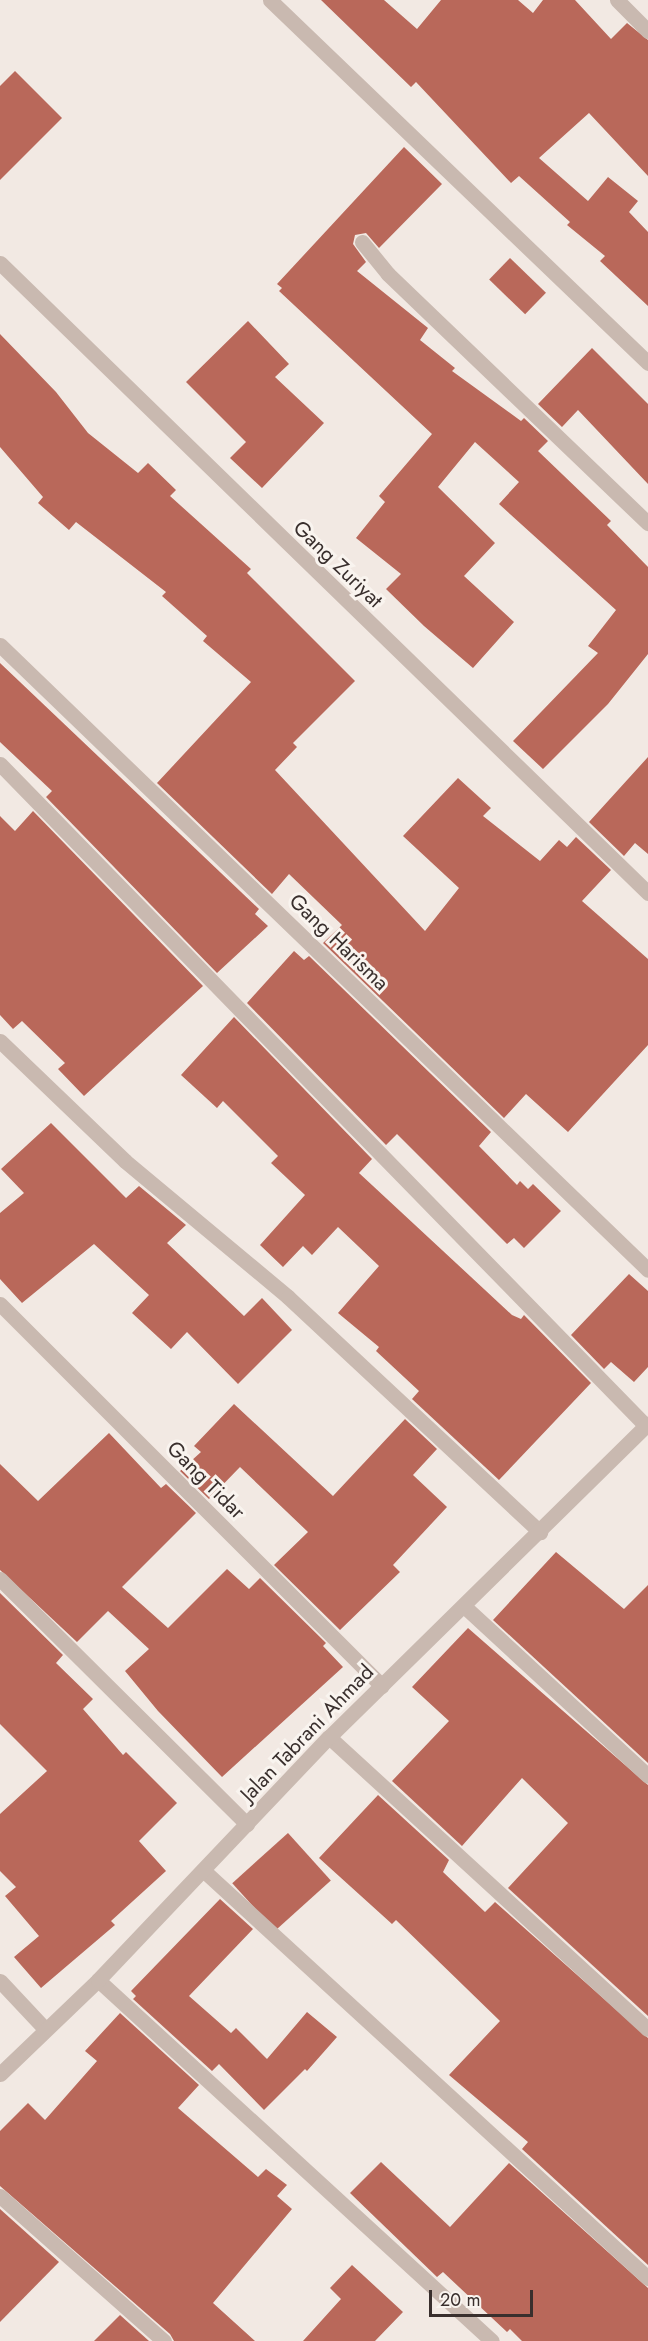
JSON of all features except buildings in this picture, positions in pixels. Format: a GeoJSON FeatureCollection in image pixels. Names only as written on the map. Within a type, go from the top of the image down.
{"type":"FeatureCollection","features":[{"type":"Feature","properties":{"kind":"street"},"geometry":{"type":"LineString","coordinates":[[270,0],[648,363]]}},
{"type":"Feature","properties":{"kind":"street"},"geometry":{"type":"LineString","coordinates":[[617,0],[648,31]]}},
{"type":"Feature","properties":{"kind":"street"},"geometry":{"type":"LineString","coordinates":[[362,242],[388,274],[648,523]]}},
{"type":"Feature","properties":{"kind":"street","name":"Gang Zuriyat"},"geometry":{"type":"LineString","coordinates":[[0,263],[648,893]]}},
{"type":"Feature","properties":{"kind":"street","name":"Gang Harisma"},"geometry":{"type":"LineString","coordinates":[[0,645],[648,1270]]}},
{"type":"Feature","properties":{"kind":"street"},"geometry":{"type":"LineString","coordinates":[[0,764],[647,1425]]}},
{"type":"Feature","properties":{"kind":"street"},"geometry":{"type":"LineString","coordinates":[[0,1041],[125,1161],[288,1297],[540,1532]]}},
{"type":"Feature","properties":{"kind":"street","name":"Gang Tidar"},"geometry":{"type":"LineString","coordinates":[[0,1304],[382,1686]]}},
{"type":"Feature","properties":{"kind":"street","name":"Jalan Tabrani Ahmad"},"geometry":{"type":"LineString","coordinates":[[0,2074],[98,1980],[329,1737],[465,1607],[647,1425]]}},
{"type":"Feature","properties":{"kind":"street"},"geometry":{"type":"LineString","coordinates":[[0,1579],[54,1636],[247,1824]]}},
{"type":"Feature","properties":{"kind":"street"},"geometry":{"type":"LineString","coordinates":[[465,1607],[648,1776]]}},
{"type":"Feature","properties":{"kind":"street"},"geometry":{"type":"LineString","coordinates":[[329,1737],[648,2029]]}},
{"type":"Feature","properties":{"kind":"street"},"geometry":{"type":"LineString","coordinates":[[203,1870],[648,2278]]}},
{"type":"Feature","properties":{"kind":"street"},"geometry":{"type":"LineString","coordinates":[[98,1980],[492,2341]]}},
{"type":"Feature","properties":{"kind":"street"},"geometry":{"type":"LineString","coordinates":[[0,1981],[45,2029]]}},
{"type":"Feature","properties":{"kind":"street"},"geometry":{"type":"LineString","coordinates":[[0,2196],[164,2341]]}}]}
